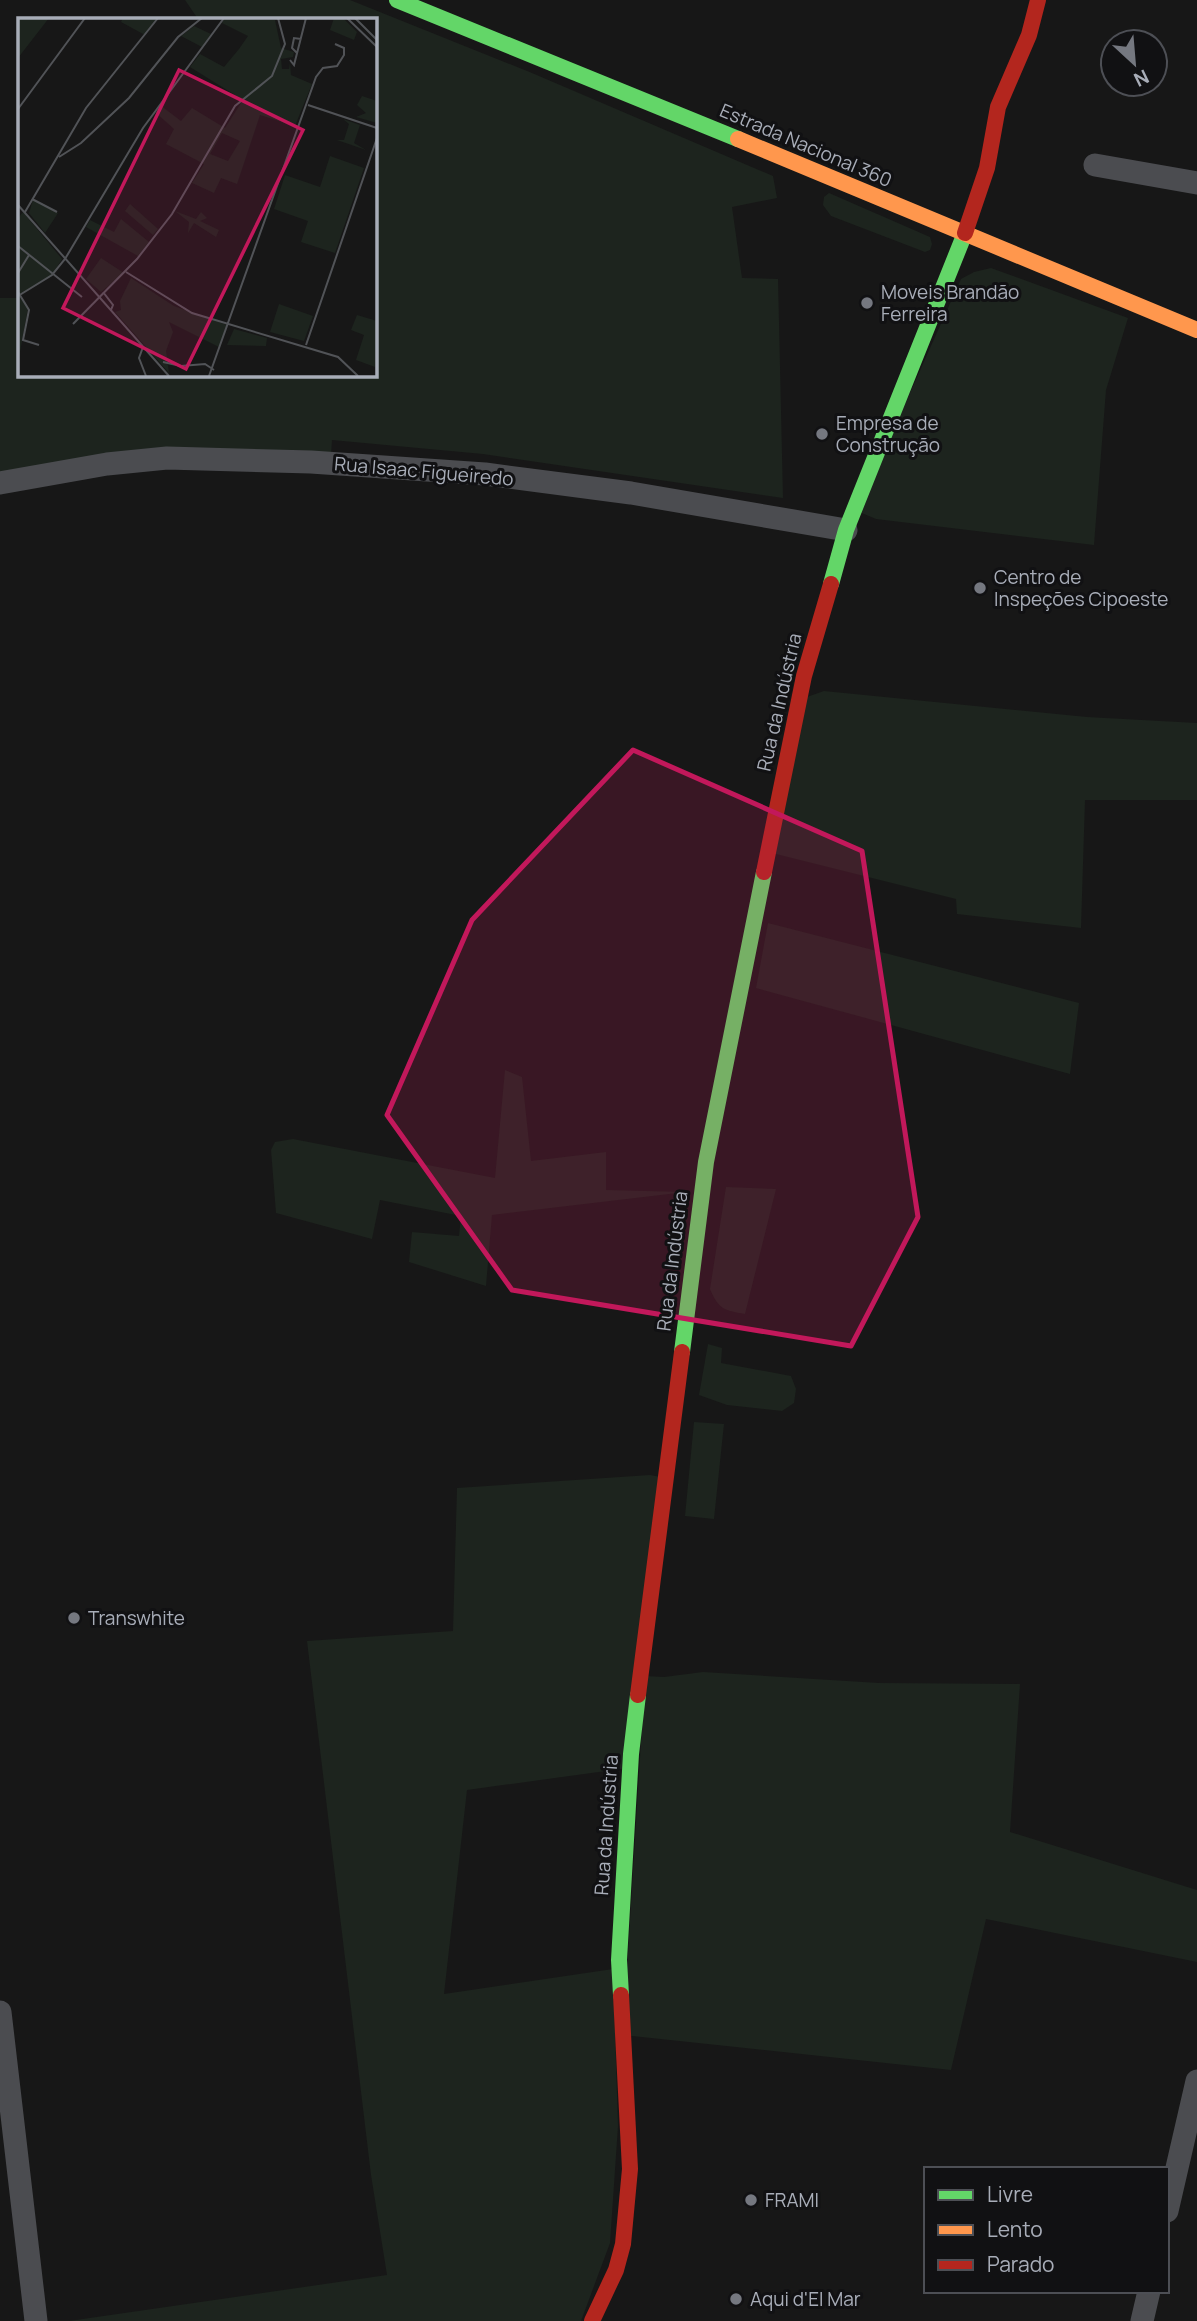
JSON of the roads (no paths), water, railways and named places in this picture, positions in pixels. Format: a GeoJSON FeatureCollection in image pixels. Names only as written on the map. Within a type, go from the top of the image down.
{"type":"FeatureCollection","features":[{"type":"Feature","properties":{"kind":"street","name":"Rua da Indústria"},"geometry":{"type":"LineString","coordinates":[[592,2321],[616,2270],[623,2245],[630,2169],[619,1960],[631,1754],[706,1161],[802,683],[846,530],[964,235],[987,169],[998,107],[1029,35],[1038,0]]}},
{"type":"Feature","properties":{"kind":"street","name":"Estrada Nacional 360"},"geometry":{"type":"LineString","coordinates":[[412,3],[1197,330]]}},
{"type":"Feature","properties":{"kind":"street"},"geometry":{"type":"LineString","coordinates":[[1095,165],[1197,183]]}},
{"type":"Feature","properties":{"kind":"street","name":"Rua Isaac Figueiredo"},"geometry":{"type":"LineString","coordinates":[[0,483],[107,464],[167,458],[311,462],[485,474],[631,493],[846,530]]}},
{"type":"Feature","properties":{"kind":"street"},"geometry":{"type":"LineString","coordinates":[[0,2012],[36,2321]]}},
{"type":"Feature","properties":{"kind":"street"},"geometry":{"type":"LineString","coordinates":[[1169,2202],[1197,2081]]}},
{"type":"Feature","properties":{"kind":"street"},"geometry":{"type":"LineString","coordinates":[[1142,2321],[1149,2293]]}},
{"type":"Feature","properties":{"kind":"place","name":"Moveis Brandão Ferreira"},"geometry":{"type":"Point","coordinates":[867,303]}},
{"type":"Feature","properties":{"kind":"place","name":"Empresa de Construção"},"geometry":{"type":"Point","coordinates":[822,434]}},
{"type":"Feature","properties":{"kind":"place","name":"Centro de Inspeções Cipoeste"},"geometry":{"type":"Point","coordinates":[980,588]}},
{"type":"Feature","properties":{"kind":"place","name":"Transwhite"},"geometry":{"type":"Point","coordinates":[74,1618]}},
{"type":"Feature","properties":{"kind":"place","name":"FRAMI"},"geometry":{"type":"Point","coordinates":[751,2200]}},
{"type":"Feature","properties":{"kind":"place","name":"Aqui d'El Mar"},"geometry":{"type":"Point","coordinates":[736,2299]}}]}
